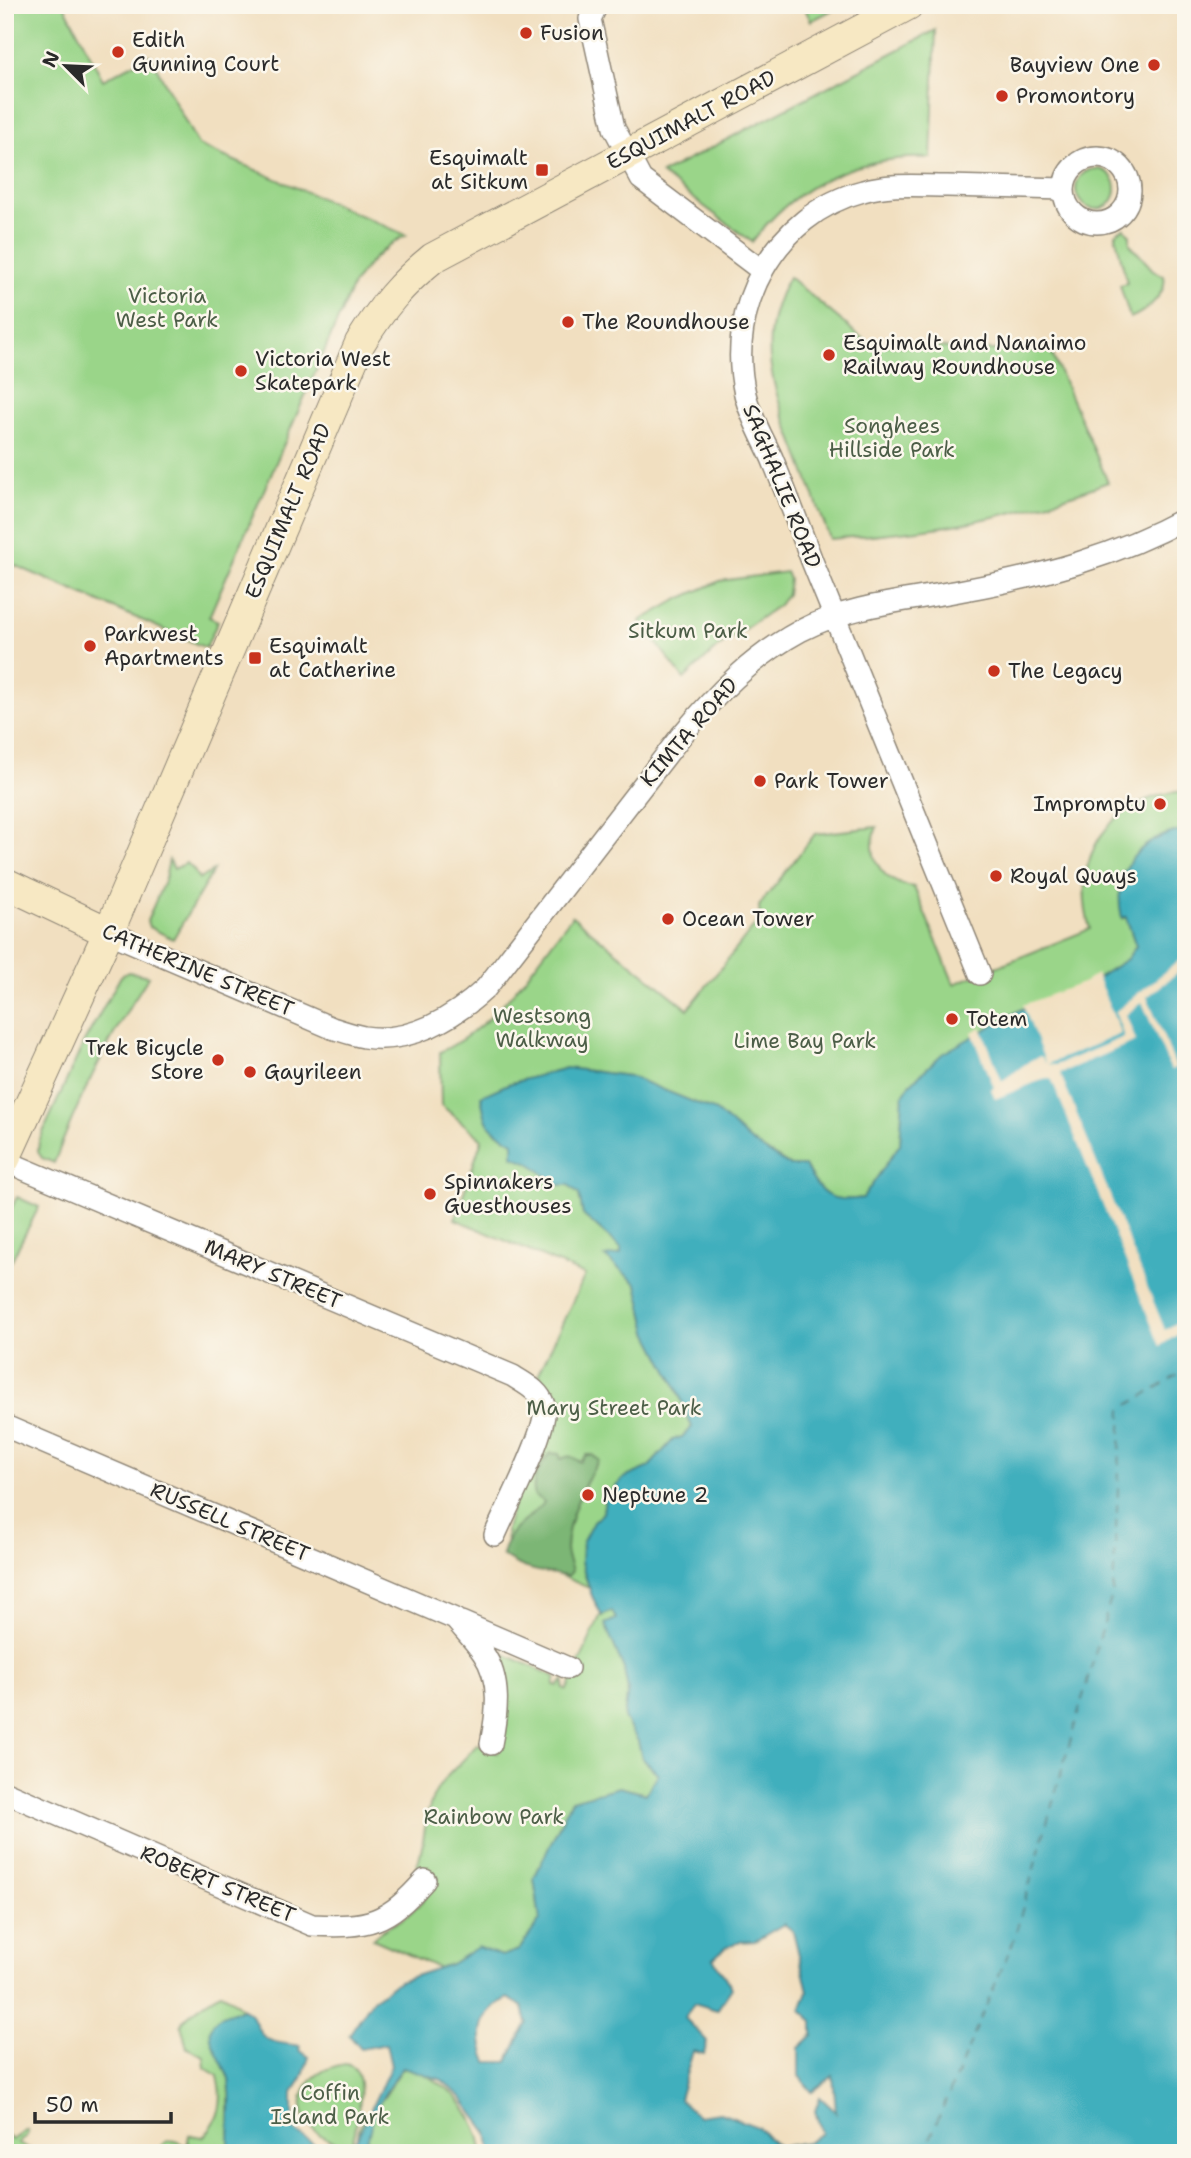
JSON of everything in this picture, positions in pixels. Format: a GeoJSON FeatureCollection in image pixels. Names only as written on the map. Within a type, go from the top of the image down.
{"type":"FeatureCollection","features":[{"type":"Feature","properties":{"kind":"main road","name":"ESQUIMALT ROAD"},"geometry":{"type":"LineString","coordinates":[[5,1160],[108,932],[360,342],[380,310],[403,283],[433,258],[908,5]]}},
{"type":"Feature","properties":{"kind":"main road","name":"CATHERINE STREET"},"geometry":{"type":"LineString","coordinates":[[5,883],[108,932]]}},
{"type":"Feature","properties":{"kind":"street"},"geometry":{"type":"LineString","coordinates":[[597,5],[590,19],[614,128],[626,155],[641,179],[761,270]]}},
{"type":"Feature","properties":{"kind":"street","name":"SAGHALIE ROAD"},"geometry":{"type":"LineString","coordinates":[[980,974],[834,616],[798,518],[745,396],[740,354],[743,318],[761,270],[798,225],[826,206],[862,191],[899,185],[1063,188]]}},
{"type":"Feature","properties":{"kind":"street","name":"KIMTA ROAD"},"geometry":{"type":"LineString","coordinates":[[396,1036],[427,1029],[455,1014],[486,988],[710,701],[769,650],[800,631],[834,616],[870,606],[958,592],[1048,573],[1132,544],[1186,519]]}},
{"type":"Feature","properties":{"kind":"street","name":"CATHERINE STREET"},"geometry":{"type":"LineString","coordinates":[[108,932],[332,1028],[365,1037],[396,1036]]}},
{"type":"Feature","properties":{"kind":"street","name":"MARY STREET"},"geometry":{"type":"LineString","coordinates":[[5,1160],[513,1376],[538,1393],[545,1408],[540,1433],[495,1535]]}},
{"type":"Feature","properties":{"kind":"street","name":"RUSSELL STREET"},"geometry":{"type":"LineString","coordinates":[[5,1426],[568,1668]]}},
{"type":"Feature","properties":{"kind":"street","name":"RUSSELL STREET"},"geometry":{"type":"LineString","coordinates":[[455,1619],[485,1655],[494,1679],[497,1711],[491,1744]]}},
{"type":"Feature","properties":{"kind":"street","name":"ROBERT STREET"},"geometry":{"type":"LineString","coordinates":[[5,1792],[312,1925],[361,1926],[383,1917],[406,1902],[425,1880]]}},
{"type":"Feature","properties":{"kind":"green space","name":"Victoria West Park"},"geometry":{"type":"Polygon","coordinates":[[[5,5],[64,5],[103,80],[150,55],[198,145],[406,235],[376,256],[353,285],[209,617],[218,621],[206,648],[5,561],[5,5]]]}},
{"type":"Feature","properties":{"kind":"green space"},"geometry":{"type":"Polygon","coordinates":[[[803,5],[842,5],[811,21],[803,5]]]}},
{"type":"Feature","properties":{"kind":"green space"},"geometry":{"type":"Polygon","coordinates":[[[936,30],[931,158],[878,162],[831,177],[788,204],[769,221],[752,242],[661,174],[936,30]]]}},
{"type":"Feature","properties":{"kind":"green space"},"geometry":{"type":"Polygon","coordinates":[[[1096,169],[1104,170],[1110,175],[1115,181],[1115,197],[1110,203],[1104,208],[1096,209],[1088,208],[1082,203],[1077,197],[1076,189],[1077,181],[1082,175],[1088,170],[1096,169]]]}},
{"type":"Feature","properties":{"kind":"green space"},"geometry":{"type":"Polygon","coordinates":[[[1124,228],[1130,235],[1130,244],[1153,270],[1164,276],[1163,289],[1159,295],[1143,311],[1130,318],[1120,285],[1127,283],[1116,238],[1116,233],[1124,228]]]}},
{"type":"Feature","properties":{"kind":"green space","name":"Songhees Hillside Park"},"geometry":{"type":"Polygon","coordinates":[[[789,277],[869,344],[1033,352],[1050,349],[1108,482],[1069,496],[989,518],[919,530],[830,539],[780,404],[770,363],[772,322],[778,300],[789,277]]]}},
{"type":"Feature","properties":{"kind":"green space","name":"Sitkum Park"},"geometry":{"type":"Polygon","coordinates":[[[786,572],[789,579],[787,594],[779,605],[717,648],[684,679],[640,621],[679,599],[720,581],[786,572]]]}},
{"type":"Feature","properties":{"kind":"green space"},"geometry":{"type":"Polygon","coordinates":[[[1186,791],[1186,832],[1174,832],[1123,918],[1126,917],[1136,946],[1127,959],[1086,985],[1020,1010],[903,1095],[900,1144],[863,1198],[842,1199],[827,1195],[816,1184],[805,1166],[791,1166],[750,1141],[716,1111],[629,1076],[566,1068],[508,1084],[495,1131],[513,1142],[514,1156],[530,1163],[558,1185],[569,1185],[579,1194],[583,1215],[621,1248],[621,1254],[606,1257],[637,1284],[648,1332],[675,1384],[692,1427],[682,1437],[673,1440],[648,1468],[624,1478],[605,1498],[603,1513],[593,1522],[581,1562],[589,1588],[517,1557],[507,1544],[506,1529],[546,1390],[539,1373],[585,1275],[455,1219],[482,1139],[441,1105],[440,1052],[480,1026],[497,1010],[529,974],[572,916],[688,1009],[760,919],[759,906],[815,834],[877,827],[873,848],[879,867],[893,880],[914,887],[954,984],[1090,929],[1085,903],[1085,878],[1091,855],[1102,835],[1117,818],[1136,805],[1159,795],[1186,791]]]}},
{"type":"Feature","properties":{"kind":"green space"},"geometry":{"type":"Polygon","coordinates":[[[169,860],[174,869],[186,863],[199,879],[213,871],[173,939],[149,927],[147,921],[165,879],[169,860]]]}},
{"type":"Feature","properties":{"kind":"green space"},"geometry":{"type":"Polygon","coordinates":[[[128,972],[149,976],[97,1067],[54,1163],[42,1158],[38,1152],[39,1141],[84,1042],[121,976],[128,972]]]}},
{"type":"Feature","properties":{"kind":"green space"},"geometry":{"type":"Polygon","coordinates":[[[17,1197],[39,1207],[5,1273],[5,1220],[17,1197]]]}},
{"type":"Feature","properties":{"kind":"green space"},"geometry":{"type":"Polygon","coordinates":[[[550,1453],[559,1454],[561,1459],[571,1457],[580,1462],[586,1455],[592,1455],[599,1460],[582,1491],[569,1526],[566,1549],[572,1571],[568,1576],[525,1567],[502,1555],[509,1537],[544,1502],[535,1496],[534,1484],[550,1453]]]}},
{"type":"Feature","properties":{"kind":"green space","name":"Rainbow Park"},"geometry":{"type":"Polygon","coordinates":[[[613,1611],[616,1619],[606,1624],[624,1668],[628,1690],[624,1718],[638,1741],[642,1758],[659,1774],[647,1794],[619,1787],[572,1800],[534,1878],[540,1920],[519,1950],[502,1956],[478,1948],[439,1968],[373,1939],[412,1911],[427,1896],[438,1878],[417,1866],[427,1817],[438,1788],[477,1744],[498,1753],[508,1706],[500,1656],[504,1654],[556,1677],[554,1685],[558,1686],[564,1680],[563,1688],[567,1690],[601,1614],[602,1616],[613,1611]]]}},
{"type":"Feature","properties":{"kind":"green space"},"geometry":{"type":"Polygon","coordinates":[[[221,1993],[243,2009],[217,2019],[223,2064],[229,2080],[229,2146],[223,2153],[156,2153],[166,2142],[178,2142],[187,2147],[189,2135],[203,2137],[214,2123],[220,2109],[218,2076],[205,2068],[204,2056],[187,2048],[181,2025],[199,2007],[221,1993]]]}},
{"type":"Feature","properties":{"kind":"green space","name":"Coffin Island Park"},"geometry":{"type":"Polygon","coordinates":[[[345,2064],[353,2067],[360,2085],[359,2110],[353,2141],[347,2145],[328,2139],[314,2130],[305,2118],[302,2104],[304,2091],[312,2079],[325,2070],[345,2064]]]}},
{"type":"Feature","properties":{"kind":"green space","name":"Coffin Island Park"},"geometry":{"type":"Polygon","coordinates":[[[407,2064],[444,2086],[461,2102],[476,2127],[482,2153],[363,2153],[358,2134],[360,2126],[407,2064]]]}},
{"type":"Feature","properties":{"kind":"green space"},"geometry":{"type":"Polygon","coordinates":[[[27,2130],[28,2134],[18,2144],[40,2153],[12,2153],[5,2148],[5,2134],[12,2140],[27,2130]]]}},
{"type":"Feature","properties":{"kind":"water"},"geometry":{"type":"Polygon","coordinates":[[[1174,832],[1186,832],[1186,2153],[491,2153],[488,2133],[461,2097],[442,2080],[403,2067],[378,2104],[363,2153],[350,2153],[391,2066],[386,2044],[361,2049],[349,2035],[373,1999],[399,1981],[451,1964],[478,1947],[502,1956],[519,1950],[540,1920],[534,1878],[572,1800],[619,1787],[646,1794],[658,1774],[642,1758],[638,1741],[624,1718],[628,1690],[624,1669],[605,1624],[616,1619],[612,1611],[602,1616],[592,1596],[581,1562],[582,1543],[593,1522],[603,1513],[605,1498],[624,1478],[648,1468],[673,1440],[682,1437],[692,1427],[675,1384],[648,1332],[637,1284],[605,1257],[621,1254],[621,1248],[583,1215],[579,1194],[569,1185],[558,1185],[530,1163],[513,1156],[513,1142],[486,1120],[481,1096],[508,1084],[566,1068],[629,1076],[716,1111],[750,1141],[790,1166],[805,1166],[816,1184],[827,1195],[842,1199],[863,1198],[900,1144],[903,1095],[911,1083],[942,1054],[1020,1010],[1086,985],[1127,959],[1136,946],[1126,917],[1122,918],[1120,888],[1123,875],[1137,853],[1160,837],[1174,832]],[[784,1924],[755,1941],[737,1942],[713,1959],[732,1988],[717,2010],[694,2003],[685,2018],[707,2041],[704,2054],[693,2051],[679,2099],[698,2116],[720,2113],[758,2127],[781,2147],[807,2142],[822,2133],[815,2111],[820,2097],[836,2112],[833,2076],[812,2092],[799,2076],[799,2048],[813,2035],[813,2021],[801,2010],[808,1991],[793,1931],[784,1924]],[[508,1998],[491,2010],[482,2025],[481,2042],[487,2062],[507,2062],[527,2023],[523,2007],[508,1998]]]}},
{"type":"Feature","properties":{"kind":"water"},"geometry":{"type":"Polygon","coordinates":[[[243,2009],[251,2015],[267,2039],[300,2046],[299,2050],[309,2057],[302,2078],[293,2092],[293,2129],[325,2153],[223,2153],[229,2146],[230,2087],[210,2032],[217,2019],[243,2009]]]}},
{"type":"Feature","properties":{"kind":"pier"},"geometry":{"type":"Polygon","coordinates":[[[1186,955],[1186,980],[1181,970],[1147,997],[1176,1067],[1171,1070],[1142,1002],[1126,1015],[1136,1041],[1060,1073],[1165,1330],[1186,1317],[1186,1329],[1160,1346],[1052,1080],[1046,1078],[995,1099],[991,1089],[994,1087],[972,1032],[981,1027],[1002,1081],[1041,1056],[1046,1064],[1023,1005],[1085,982],[1096,974],[1121,1034],[1048,1064],[1056,1065],[1124,1037],[1115,1012],[1186,955]]]}},
{"type":"Feature","properties":{"kind":"ferry route"},"geometry":{"type":"LineString","coordinates":[[924,2153],[1013,1942],[1113,1591],[1122,1409],[1186,1370]]}},
{"type":"Feature","properties":{"kind":"place","name":"Fusion"},"geometry":{"type":"Point","coordinates":[526,33]}},
{"type":"Feature","properties":{"kind":"place","name":"Edith Gunning Court"},"geometry":{"type":"Point","coordinates":[118,52]}},
{"type":"Feature","properties":{"kind":"place","name":"Bayview One"},"geometry":{"type":"Point","coordinates":[1154,65]}},
{"type":"Feature","properties":{"kind":"place","name":"Promontory"},"geometry":{"type":"Point","coordinates":[1002,96]}},
{"type":"Feature","properties":{"kind":"place","name":"Esquimalt at Sitkum"},"geometry":{"type":"Point","coordinates":[542,170]}},
{"type":"Feature","properties":{"kind":"place","name":"The Roundhouse"},"geometry":{"type":"Point","coordinates":[568,322]}},
{"type":"Feature","properties":{"kind":"place","name":"Esquimalt and Nanaimo Railway Roundhouse"},"geometry":{"type":"Point","coordinates":[829,355]}},
{"type":"Feature","properties":{"kind":"place","name":"Victoria West Skatepark"},"geometry":{"type":"Point","coordinates":[241,371]}},
{"type":"Feature","properties":{"kind":"place","name":"Parkwest Apartments"},"geometry":{"type":"Point","coordinates":[90,646]}},
{"type":"Feature","properties":{"kind":"place","name":"Esquimalt at Catherine"},"geometry":{"type":"Point","coordinates":[255,658]}},
{"type":"Feature","properties":{"kind":"place","name":"The Legacy"},"geometry":{"type":"Point","coordinates":[994,671]}},
{"type":"Feature","properties":{"kind":"place","name":"Park Tower"},"geometry":{"type":"Point","coordinates":[760,781]}},
{"type":"Feature","properties":{"kind":"place","name":"Impromptu"},"geometry":{"type":"Point","coordinates":[1160,804]}},
{"type":"Feature","properties":{"kind":"place","name":"Royal Quays"},"geometry":{"type":"Point","coordinates":[996,876]}},
{"type":"Feature","properties":{"kind":"place","name":"Ocean Tower"},"geometry":{"type":"Point","coordinates":[668,919]}},
{"type":"Feature","properties":{"kind":"place","name":"Totem"},"geometry":{"type":"Point","coordinates":[952,1019]}},
{"type":"Feature","properties":{"kind":"place","name":"Trek Bicycle Store"},"geometry":{"type":"Point","coordinates":[218,1060]}},
{"type":"Feature","properties":{"kind":"place","name":"Gayrileen"},"geometry":{"type":"Point","coordinates":[250,1072]}},
{"type":"Feature","properties":{"kind":"place","name":"Spinnakers Guesthouses"},"geometry":{"type":"Point","coordinates":[430,1194]}},
{"type":"Feature","properties":{"kind":"place","name":"Neptune 2"},"geometry":{"type":"Point","coordinates":[588,1495]}},
{"type":"Feature","properties":{"kind":"park label","name":"Westsong Walkway"},"geometry":{"type":"Point","coordinates":[542,1028]}},
{"type":"Feature","properties":{"kind":"park label","name":"Lime Bay Park"},"geometry":{"type":"Point","coordinates":[805,1041]}},
{"type":"Feature","properties":{"kind":"park label","name":"Mary Street Park"},"geometry":{"type":"Point","coordinates":[614,1408]}}]}
